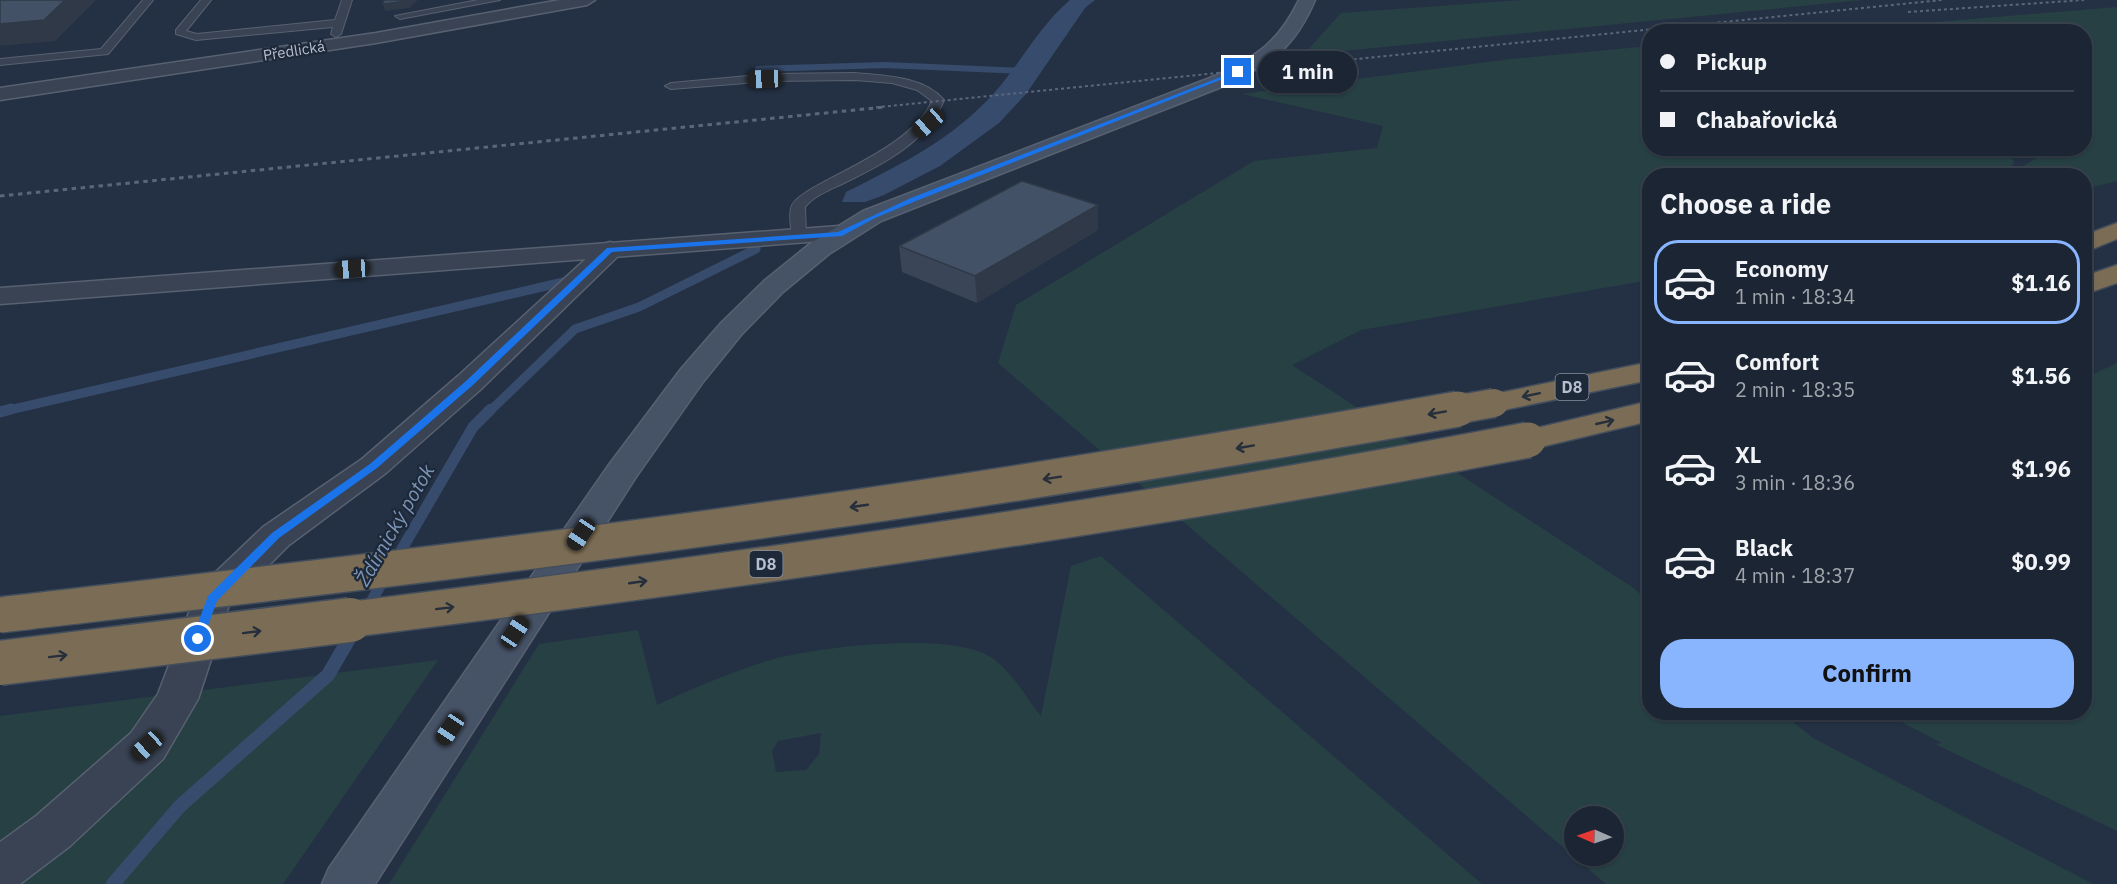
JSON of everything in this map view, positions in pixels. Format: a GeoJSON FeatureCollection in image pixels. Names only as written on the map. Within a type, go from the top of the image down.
{"type":"FeatureCollection","features":[{"type":"Feature","properties":{"kind":"highway"},"geometry":{"type":"LineString","coordinates":[[2092,241],[2117,230]]}},
{"type":"Feature","properties":{"kind":"highway"},"geometry":{"type":"LineString","coordinates":[[2092,283],[2117,273]]}},
{"type":"Feature","properties":{"kind":"highway","name":"D8"},"geometry":{"type":"LineString","coordinates":[[0,615],[307,579],[930,497],[1226,451],[1494,403],[1642,373]]}},
{"type":"Feature","properties":{"kind":"highway","name":"D8"},"geometry":{"type":"LineString","coordinates":[[0,663],[569,592],[929,541],[1249,492],[1528,440],[1642,413]]}},
{"type":"Feature","properties":{"kind":"main road"},"geometry":{"type":"LineString","coordinates":[[347,884],[639,446],[682,387],[719,342],[790,271],[839,234],[903,204],[1212,84],[1254,65],[1285,42],[1296,26],[1307,0]]}},
{"type":"Feature","properties":{"kind":"street","name":"Předlická"},"geometry":{"type":"LineString","coordinates":[[0,94],[143,75],[498,5],[587,0]]}},
{"type":"Feature","properties":{"kind":"street"},"geometry":{"type":"LineString","coordinates":[[0,296],[603,256],[839,234]]}},
{"type":"Feature","properties":{"kind":"street"},"geometry":{"type":"LineString","coordinates":[[0,870],[53,831],[147,746],[177,699],[212,599],[276,536],[374,466],[469,383],[603,256]]}},
{"type":"Feature","properties":{"kind":"lane"},"geometry":{"type":"LineString","coordinates":[[0,62],[104,52],[148,0]]}},
{"type":"Feature","properties":{"kind":"lane"},"geometry":{"type":"LineString","coordinates":[[206,0],[180,32],[196,37],[339,23]]}},
{"type":"Feature","properties":{"kind":"lane"},"geometry":{"type":"LineString","coordinates":[[336,34],[347,0]]}},
{"type":"Feature","properties":{"kind":"lane"},"geometry":{"type":"LineString","coordinates":[[400,16],[498,5]]}},
{"type":"Feature","properties":{"kind":"lane"},"geometry":{"type":"LineString","coordinates":[[671,86],[800,78],[882,77],[915,84],[933,93],[938,100],[934,114],[914,135],[807,196],[798,207],[799,236]]}},
{"type":"Feature","properties":{"kind":"green space"},"geometry":{"type":"Polygon","coordinates":[[[1522,0],[1863,0],[1303,55],[1341,13],[1522,0]]]}},
{"type":"Feature","properties":{"kind":"green space"},"geometry":{"type":"Polygon","coordinates":[[[2117,7],[2117,181],[2092,187],[2092,168],[2020,168],[2040,156],[2092,156],[2092,24],[1912,24],[2117,7]]]}},
{"type":"Feature","properties":{"kind":"green space"},"geometry":{"type":"Polygon","coordinates":[[[1642,47],[1642,156],[2011,156],[2014,163],[2009,168],[1642,168],[1642,281],[1361,330],[1292,365],[1642,595],[1642,720],[1791,720],[1813,738],[2093,884],[1606,884],[1585,866],[1624,866],[1624,806],[1564,806],[1564,848],[998,363],[1016,305],[1254,161],[1377,148],[1383,126],[1242,94],[1511,59],[1642,47]]]}},
{"type":"Feature","properties":{"kind":"green space"},"geometry":{"type":"Polygon","coordinates":[[[2117,363],[2117,831],[1939,746],[1936,744],[1942,743],[1898,720],[2092,720],[2092,375],[2117,363]]]}},
{"type":"Feature","properties":{"kind":"green space"},"geometry":{"type":"Polygon","coordinates":[[[1101,556],[1482,884],[389,884],[539,644],[638,630],[657,705],[725,676],[788,656],[878,644],[940,644],[967,648],[995,660],[1010,675],[1041,716],[1071,566],[1101,556]],[[821,733],[778,741],[772,751],[776,772],[806,770],[819,754],[821,733]]]}},
{"type":"Feature","properties":{"kind":"green space"},"geometry":{"type":"Polygon","coordinates":[[[438,660],[283,884],[0,884],[0,716],[438,660]]]}},
{"type":"Feature","properties":{"kind":"water"},"geometry":{"type":"Polygon","coordinates":[[[1070,0],[1095,0],[1085,8],[1026,94],[999,123],[940,166],[884,195],[865,202],[842,202],[846,192],[925,150],[978,109],[1004,81],[1049,21],[1070,0]]]}},
{"type":"Feature","properties":{"kind":"building"},"geometry":{"type":"Polygon","coordinates":[[[0,0],[65,0],[44,20],[0,24],[0,0]]]}},
{"type":"Feature","properties":{"kind":"building"},"geometry":{"type":"Polygon","coordinates":[[[384,0],[408,0],[383,4],[384,0]]]}},
{"type":"Feature","properties":{"kind":"building"},"geometry":{"type":"Polygon","coordinates":[[[1022,181],[1098,205],[975,276],[899,246],[1022,181]]]}},
{"type":"Feature","properties":{"kind":"waterway"},"geometry":{"type":"LineString","coordinates":[[758,69],[885,65],[1024,71]]}},
{"type":"Feature","properties":{"kind":"waterway","name":"Ždírnický potok"},"geometry":{"type":"LineString","coordinates":[[490,411],[575,329],[639,307],[756,249]]}},
{"type":"Feature","properties":{"kind":"waterway","name":"Ždírnický potok"},"geometry":{"type":"LineString","coordinates":[[5,411],[572,280]]}},
{"type":"Feature","properties":{"kind":"waterway","name":"Ždírnický potok"},"geometry":{"type":"LineString","coordinates":[[0,412],[11,409]]}},
{"type":"Feature","properties":{"kind":"waterway","name":"Ždírnický potok"},"geometry":{"type":"LineString","coordinates":[[395,561],[473,427],[491,409]]}},
{"type":"Feature","properties":{"kind":"waterway","name":"Ždírnický potok"},"geometry":{"type":"LineString","coordinates":[[366,611],[385,577]]}},
{"type":"Feature","properties":{"kind":"waterway","name":"Ždírnický potok"},"geometry":{"type":"LineString","coordinates":[[113,884],[180,806],[328,675],[353,632]]}},
{"type":"Feature","properties":{"kind":"railway"},"geometry":{"type":"LineString","coordinates":[[1704,24],[1942,0]]}},
{"type":"Feature","properties":{"kind":"railway"},"geometry":{"type":"LineString","coordinates":[[1908,12],[2084,0]]}},
{"type":"Feature","properties":{"kind":"railway"},"geometry":{"type":"LineString","coordinates":[[870,108],[1642,30]]}},
{"type":"Feature","properties":{"kind":"railway"},"geometry":{"type":"LineString","coordinates":[[0,196],[885,107]]}},
{"type":"Feature","properties":{"kind":"route"},"geometry":{"type":"LineString","coordinates":[[198,639],[212,599],[276,536],[374,466],[469,383],[610,250],[839,234],[873,216],[1238,72]]}}]}
